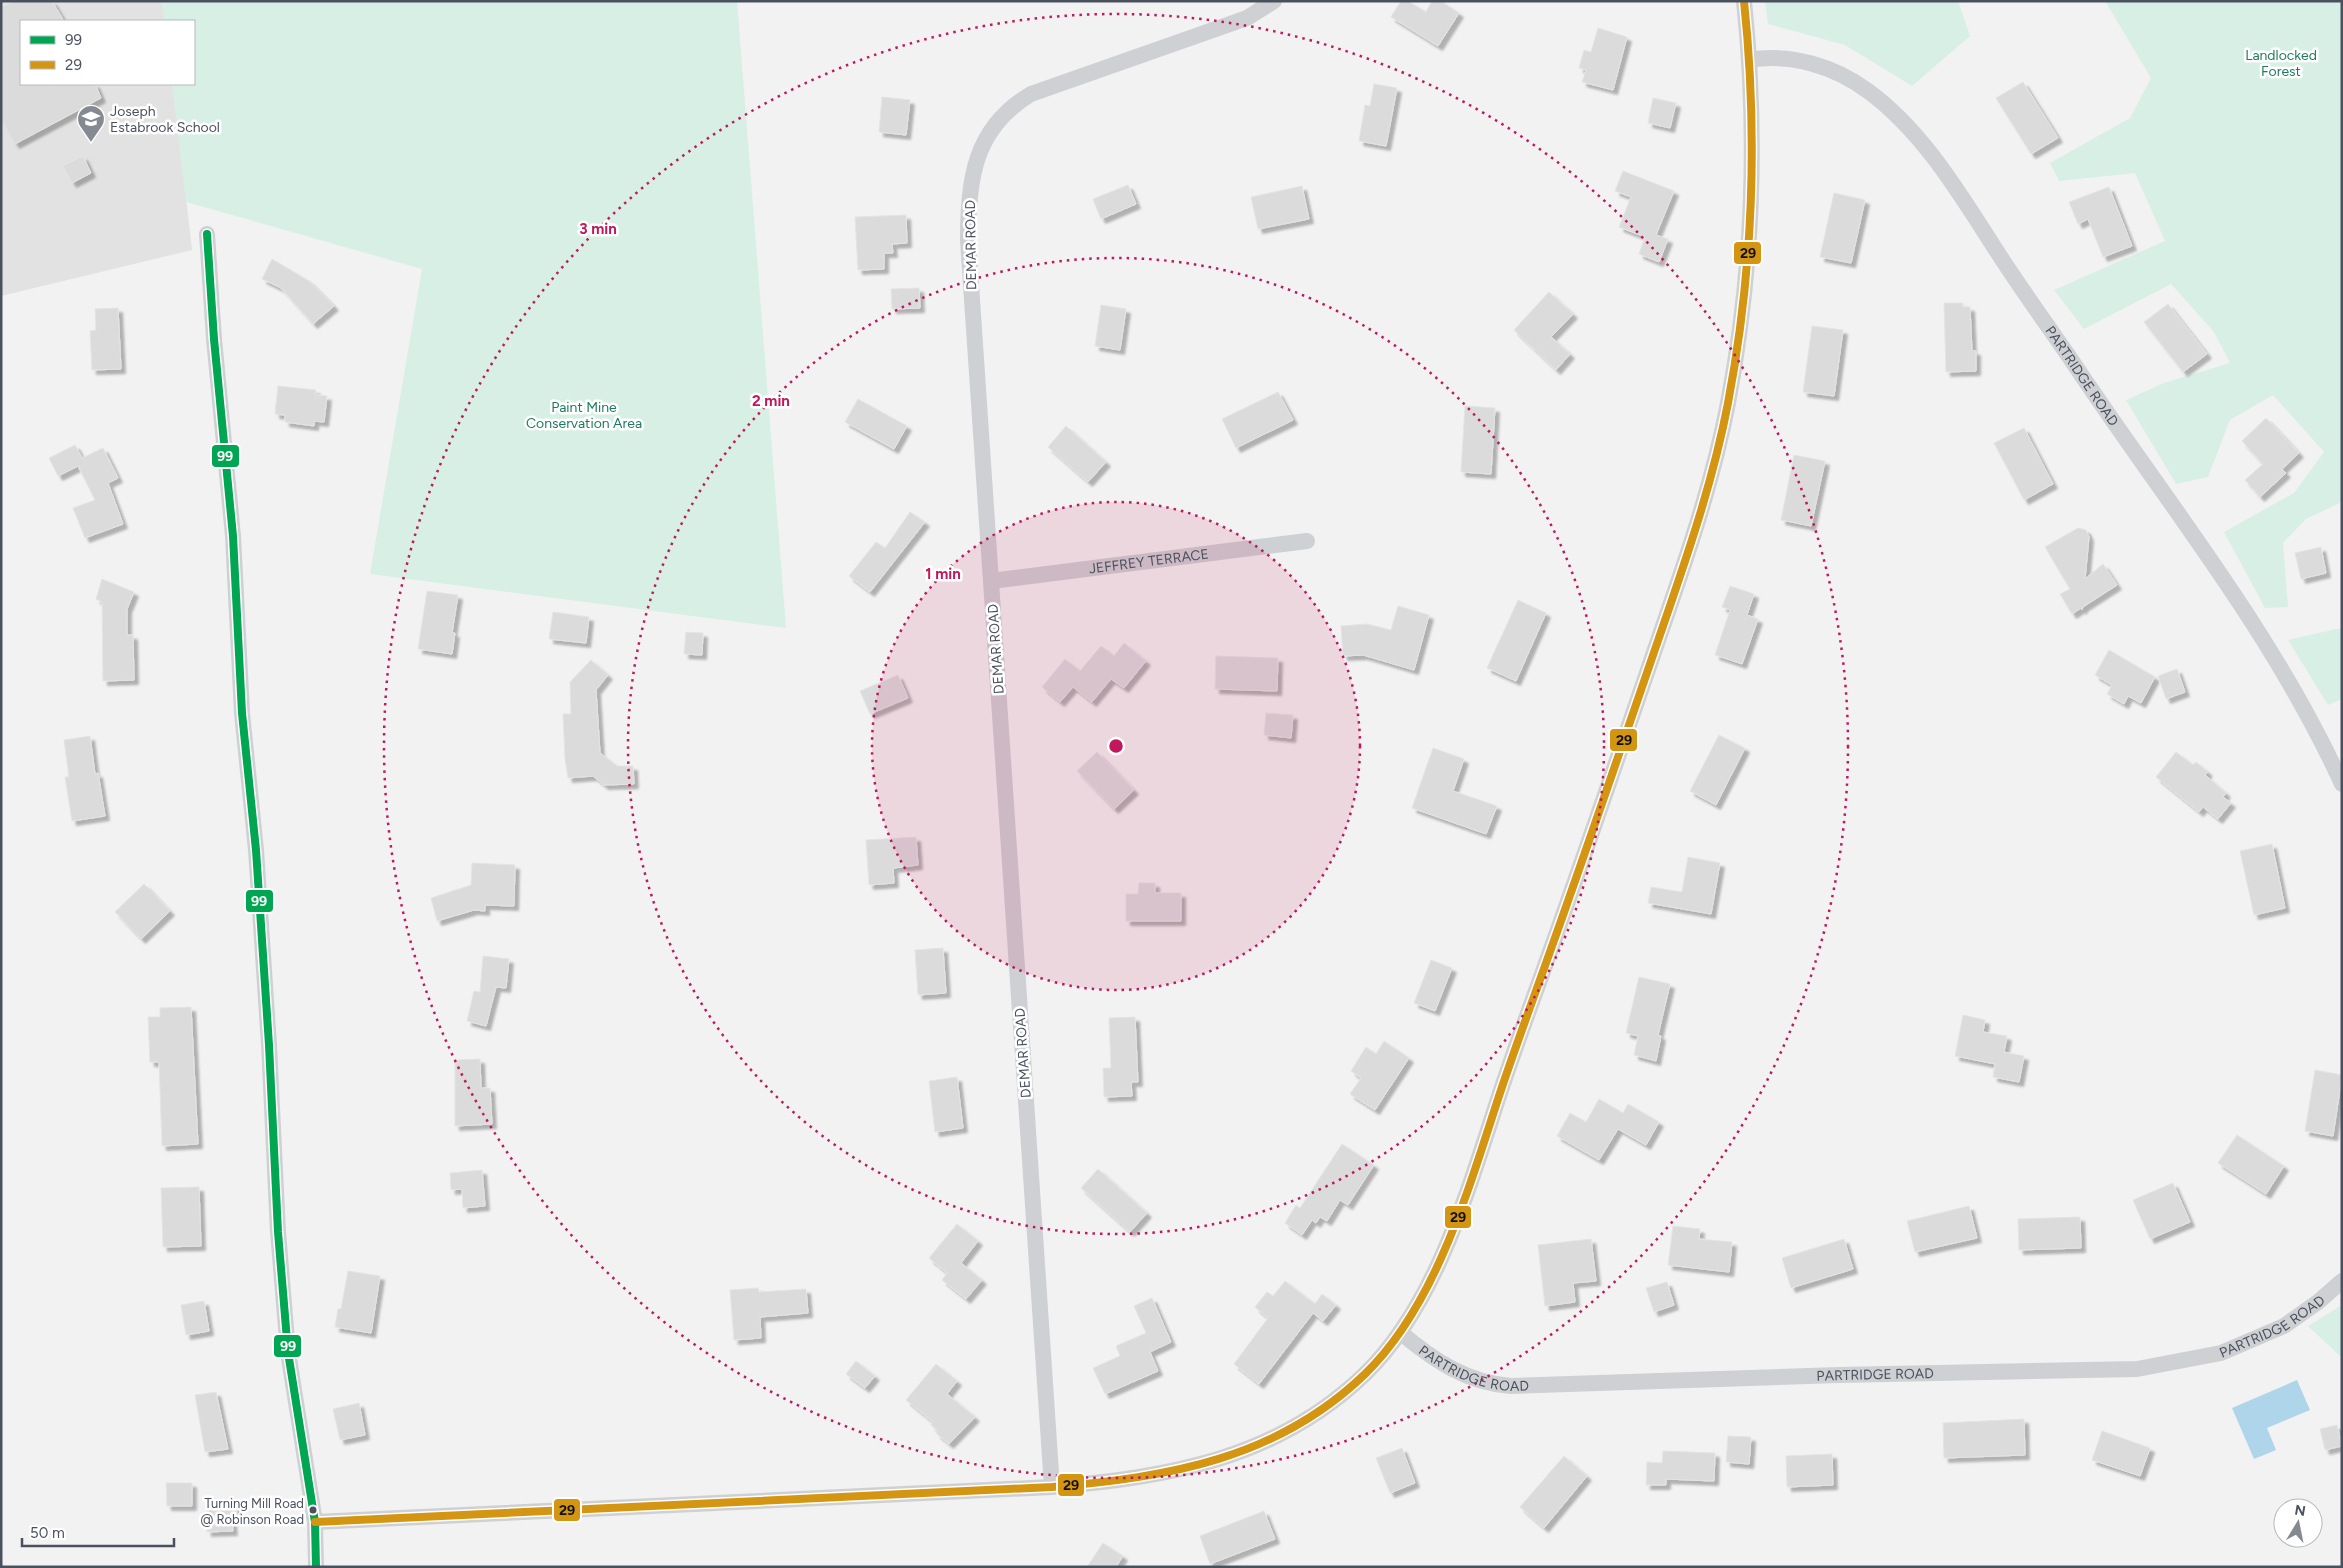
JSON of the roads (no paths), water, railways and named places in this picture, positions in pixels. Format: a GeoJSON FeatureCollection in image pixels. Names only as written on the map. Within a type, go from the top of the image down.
{"type":"FeatureCollection","features":[{"type":"Feature","properties":{"kind":"street","name":"DEMAR ROAD"},"geometry":{"type":"LineString","coordinates":[[1052,1487],[968,240],[970,186],[981,146],[1005,113],[1031,94],[1247,18],[1274,1]]}},
{"type":"Feature","properties":{"kind":"street"},"geometry":{"type":"LineString","coordinates":[[315,1522],[1052,1487],[1164,1474],[1205,1465],[1274,1439],[1307,1420],[1364,1375],[1387,1350],[1413,1314],[1466,1197],[1506,1076],[1683,567],[1712,474],[1728,402],[1741,313],[1750,222],[1749,60],[1744,1]]}},
{"type":"Feature","properties":{"kind":"street","name":"PARTRIDGE ROAD"},"geometry":{"type":"LineString","coordinates":[[1749,60],[1769,57],[1791,59],[1845,75],[1870,92],[1906,124],[1935,160],[2252,623],[2317,735],[2342,784]]}},
{"type":"Feature","properties":{"kind":"street"},"geometry":{"type":"LineString","coordinates":[[207,234],[214,339],[233,536],[242,713],[256,850],[269,1045],[278,1232],[288,1352],[315,1522],[316,1567]]}},
{"type":"Feature","properties":{"kind":"street","name":"JEFFREY TERRACE"},"geometry":{"type":"LineString","coordinates":[[991,581],[1307,541]]}},
{"type":"Feature","properties":{"kind":"street","name":"PARTRIDGE ROAD"},"geometry":{"type":"LineString","coordinates":[[1400,1332],[1426,1355],[1458,1372],[1486,1382],[1511,1386],[1839,1375],[2137,1370],[2211,1357],[2257,1338],[2284,1326],[2342,1281]]}},
{"type":"Feature","properties":{"kind":"water"},"geometry":{"type":"Polygon","coordinates":[[[2297,1380],[2310,1410],[2267,1428],[2276,1450],[2254,1459],[2232,1408],[2297,1380]]]}},
{"type":"Feature","properties":{"kind":"place","name":"Joseph Estabrook School"},"geometry":{"type":"Point","coordinates":[91,143]}},
{"type":"Feature","properties":{"kind":"place","name":"Turning Mill Road @ Robinson Road"},"geometry":{"type":"Point","coordinates":[313,1510]}},
{"type":"Feature","properties":{"kind":"park label","name":"Landlocked Forest"},"geometry":{"type":"Point","coordinates":[2281,64]}},
{"type":"Feature","properties":{"kind":"park label","name":"Paint Mine Conservation Area"},"geometry":{"type":"Point","coordinates":[584,416]}}]}
